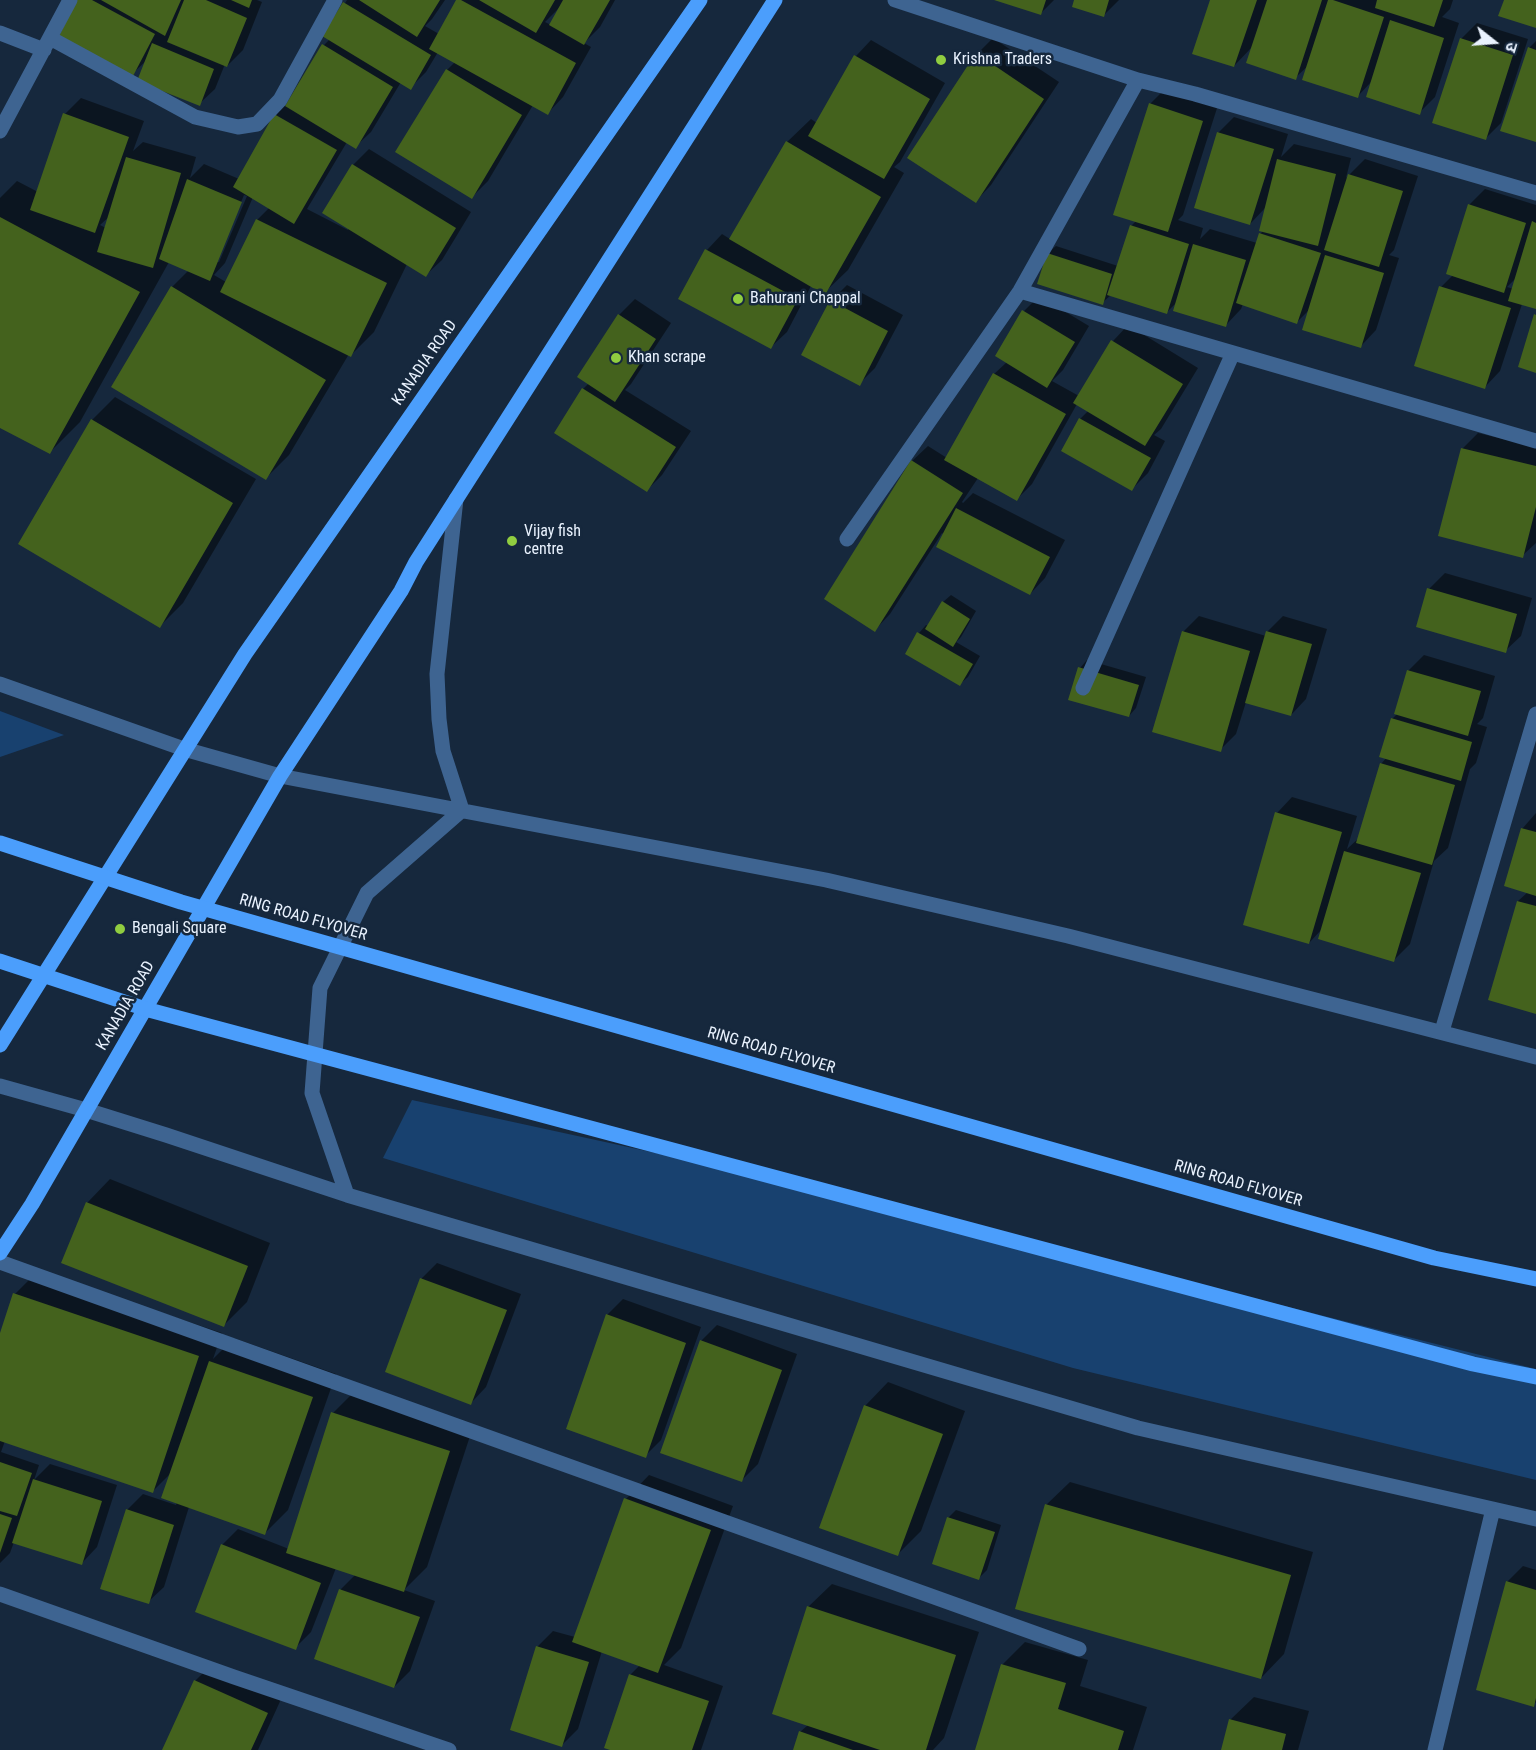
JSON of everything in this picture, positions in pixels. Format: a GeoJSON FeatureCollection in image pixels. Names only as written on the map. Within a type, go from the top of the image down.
{"type":"FeatureCollection","features":[{"type":"Feature","properties":{"kind":"main road","name":"KANADIA ROAD"},"geometry":{"type":"LineString","coordinates":[[0,1045],[252,644],[700,0]]}},
{"type":"Feature","properties":{"kind":"main road","name":"KANADIA ROAD"},"geometry":{"type":"LineString","coordinates":[[0,1253],[32,1204],[280,776],[401,591],[416,562],[775,0]]}},
{"type":"Feature","properties":{"kind":"main road","name":"RING ROAD FLYOVER"},"geometry":{"type":"LineString","coordinates":[[0,843],[181,902],[1434,1258],[1536,1278]]}},
{"type":"Feature","properties":{"kind":"main road"},"geometry":{"type":"LineString","coordinates":[[0,961],[150,1010],[1462,1361],[1536,1377]]}},
{"type":"Feature","properties":{"kind":"street"},"geometry":{"type":"LineString","coordinates":[[0,131],[70,0]]}},
{"type":"Feature","properties":{"kind":"street"},"geometry":{"type":"LineString","coordinates":[[0,33],[47,44],[195,117],[238,127],[257,124],[280,100],[335,0]]}},
{"type":"Feature","properties":{"kind":"street"},"geometry":{"type":"LineString","coordinates":[[894,0],[1138,80],[1195,94],[1536,193]]}},
{"type":"Feature","properties":{"kind":"street"},"geometry":{"type":"LineString","coordinates":[[847,539],[1020,291],[1138,80]]}},
{"type":"Feature","properties":{"kind":"street"},"geometry":{"type":"LineString","coordinates":[[1020,291],[1536,441]]}},
{"type":"Feature","properties":{"kind":"street"},"geometry":{"type":"LineString","coordinates":[[1083,688],[1233,353]]}},
{"type":"Feature","properties":{"kind":"street"},"geometry":{"type":"LineString","coordinates":[[456,499],[437,674],[443,751],[462,810]]}},
{"type":"Feature","properties":{"kind":"street"},"geometry":{"type":"LineString","coordinates":[[0,684],[184,749],[280,776],[837,882],[1068,936],[1536,1057]]}},
{"type":"Feature","properties":{"kind":"street"},"geometry":{"type":"LineString","coordinates":[[1442,1031],[1536,714]]}},
{"type":"Feature","properties":{"kind":"street"},"geometry":{"type":"LineString","coordinates":[[346,1195],[312,1093],[320,988],[367,893],[462,810]]}},
{"type":"Feature","properties":{"kind":"street"},"geometry":{"type":"LineString","coordinates":[[0,1086],[86,1110],[346,1195],[1138,1428],[1536,1519]]}},
{"type":"Feature","properties":{"kind":"street"},"geometry":{"type":"LineString","coordinates":[[0,1262],[1079,1649]]}},
{"type":"Feature","properties":{"kind":"street"},"geometry":{"type":"LineString","coordinates":[[1435,1750],[1493,1509]]}},
{"type":"Feature","properties":{"kind":"street"},"geometry":{"type":"LineString","coordinates":[[0,1594],[449,1750]]}},
{"type":"Feature","properties":{"kind":"shaded area"},"geometry":{"type":"Polygon","coordinates":[[[0,711],[64,735],[0,757],[0,711]]]}},
{"type":"Feature","properties":{"kind":"shaded area"},"geometry":{"type":"Polygon","coordinates":[[[412,1100],[789,1182],[1536,1369],[1536,1480],[1073,1368],[383,1158],[412,1100]]]}},
{"type":"Feature","properties":{"kind":"building"},"geometry":{"type":"Polygon","coordinates":[[[77,0],[92,0],[155,34],[133,76],[59,36],[77,0]]]}},
{"type":"Feature","properties":{"kind":"building"},"geometry":{"type":"Polygon","coordinates":[[[101,0],[181,0],[165,36],[101,0]]]}},
{"type":"Feature","properties":{"kind":"building"},"geometry":{"type":"Polygon","coordinates":[[[184,0],[206,0],[247,18],[227,67],[167,42],[184,0]]]}},
{"type":"Feature","properties":{"kind":"building"},"geometry":{"type":"Polygon","coordinates":[[[231,0],[252,0],[249,8],[231,0]]]}},
{"type":"Feature","properties":{"kind":"building"},"geometry":{"type":"Polygon","coordinates":[[[359,0],[440,0],[417,37],[359,0]]]}},
{"type":"Feature","properties":{"kind":"building"},"geometry":{"type":"Polygon","coordinates":[[[456,0],[461,0],[576,63],[548,115],[429,49],[456,0]]]}},
{"type":"Feature","properties":{"kind":"building"},"geometry":{"type":"Polygon","coordinates":[[[479,0],[555,0],[536,33],[479,0]]]}},
{"type":"Feature","properties":{"kind":"building"},"geometry":{"type":"Polygon","coordinates":[[[563,0],[610,0],[584,45],[549,25],[563,0]]]}},
{"type":"Feature","properties":{"kind":"building"},"geometry":{"type":"Polygon","coordinates":[[[994,0],[1046,0],[1041,15],[994,0]]]}},
{"type":"Feature","properties":{"kind":"building"},"geometry":{"type":"Polygon","coordinates":[[[1074,0],[1109,0],[1104,17],[1072,7],[1074,0]]]}},
{"type":"Feature","properties":{"kind":"building"},"geometry":{"type":"Polygon","coordinates":[[[1210,0],[1257,0],[1234,67],[1192,54],[1210,0]]]}},
{"type":"Feature","properties":{"kind":"building"},"geometry":{"type":"Polygon","coordinates":[[[1267,0],[1322,0],[1296,80],[1246,63],[1267,0]]]}},
{"type":"Feature","properties":{"kind":"building"},"geometry":{"type":"Polygon","coordinates":[[[1328,0],[1384,17],[1358,98],[1302,80],[1328,0]]]}},
{"type":"Feature","properties":{"kind":"building"},"geometry":{"type":"Polygon","coordinates":[[[1377,0],[1443,0],[1434,27],[1375,8],[1377,0]]]}},
{"type":"Feature","properties":{"kind":"building"},"geometry":{"type":"Polygon","coordinates":[[[1504,0],[1536,0],[1536,28],[1498,16],[1504,0]]]}},
{"type":"Feature","properties":{"kind":"building"},"geometry":{"type":"Polygon","coordinates":[[[343,2],[431,55],[411,90],[322,36],[343,2]]]}},
{"type":"Feature","properties":{"kind":"building"},"geometry":{"type":"Polygon","coordinates":[[[1390,20],[1444,38],[1420,115],[1366,97],[1390,20]]]}},
{"type":"Feature","properties":{"kind":"building"},"geometry":{"type":"Polygon","coordinates":[[[1460,38],[1513,55],[1486,140],[1432,123],[1460,38]]]}},
{"type":"Feature","properties":{"kind":"building"},"geometry":{"type":"Polygon","coordinates":[[[152,43],[214,69],[200,106],[137,81],[152,43]]]}},
{"type":"Feature","properties":{"kind":"building"},"geometry":{"type":"Polygon","coordinates":[[[322,44],[393,87],[356,149],[285,106],[322,44]]]}},
{"type":"Feature","properties":{"kind":"building"},"geometry":{"type":"Polygon","coordinates":[[[1528,47],[1536,50],[1536,142],[1500,131],[1528,47]]]}},
{"type":"Feature","properties":{"kind":"building"},"geometry":{"type":"Polygon","coordinates":[[[976,53],[1044,99],[976,203],[907,158],[976,53]]]}},
{"type":"Feature","properties":{"kind":"building"},"geometry":{"type":"Polygon","coordinates":[[[854,55],[930,99],[884,179],[808,136],[854,55]]]}},
{"type":"Feature","properties":{"kind":"building"},"geometry":{"type":"Polygon","coordinates":[[[446,69],[522,115],[472,199],[395,152],[446,69]]]}},
{"type":"Feature","properties":{"kind":"building"},"geometry":{"type":"Polygon","coordinates":[[[1149,103],[1203,121],[1168,232],[1113,215],[1149,103]]]}},
{"type":"Feature","properties":{"kind":"building"},"geometry":{"type":"Polygon","coordinates":[[[63,113],[129,137],[95,233],[30,210],[63,113]]]}},
{"type":"Feature","properties":{"kind":"building"},"geometry":{"type":"Polygon","coordinates":[[[274,114],[337,150],[294,224],[233,187],[274,114]]]}},
{"type":"Feature","properties":{"kind":"building"},"geometry":{"type":"Polygon","coordinates":[[[1217,132],[1274,149],[1250,225],[1194,208],[1217,132]]]}},
{"type":"Feature","properties":{"kind":"building"},"geometry":{"type":"Polygon","coordinates":[[[786,141],[881,197],[825,295],[729,239],[786,141]]]}},
{"type":"Feature","properties":{"kind":"building"},"geometry":{"type":"Polygon","coordinates":[[[126,157],[181,173],[153,268],[97,252],[126,157]]]}},
{"type":"Feature","properties":{"kind":"building"},"geometry":{"type":"Polygon","coordinates":[[[1277,159],[1336,174],[1318,246],[1259,231],[1277,159]]]}},
{"type":"Feature","properties":{"kind":"building"},"geometry":{"type":"Polygon","coordinates":[[[352,164],[456,228],[426,277],[322,213],[352,164]]]}},
{"type":"Feature","properties":{"kind":"building"},"geometry":{"type":"Polygon","coordinates":[[[1348,174],[1403,191],[1379,267],[1324,250],[1348,174]]]}},
{"type":"Feature","properties":{"kind":"building"},"geometry":{"type":"Polygon","coordinates":[[[187,179],[242,202],[210,281],[159,259],[187,179]]]}},
{"type":"Feature","properties":{"kind":"building"},"geometry":{"type":"Polygon","coordinates":[[[1468,204],[1526,223],[1504,293],[1446,274],[1468,204]]]}},
{"type":"Feature","properties":{"kind":"building"},"geometry":{"type":"Polygon","coordinates":[[[0,217],[140,292],[50,454],[0,428],[0,217]]]}},
{"type":"Feature","properties":{"kind":"building"},"geometry":{"type":"Polygon","coordinates":[[[256,219],[387,283],[351,357],[220,292],[256,219]]]}},
{"type":"Feature","properties":{"kind":"building"},"geometry":{"type":"Polygon","coordinates":[[[1532,221],[1536,223],[1536,309],[1508,301],[1532,221]]]}},
{"type":"Feature","properties":{"kind":"building"},"geometry":{"type":"Polygon","coordinates":[[[1130,225],[1189,244],[1167,314],[1107,295],[1130,225]]]}},
{"type":"Feature","properties":{"kind":"building"},"geometry":{"type":"Polygon","coordinates":[[[1259,233],[1321,253],[1297,324],[1236,303],[1259,233]]]}},
{"type":"Feature","properties":{"kind":"building"},"geometry":{"type":"Polygon","coordinates":[[[1193,244],[1246,260],[1226,327],[1173,311],[1193,244]]]}},
{"type":"Feature","properties":{"kind":"building","name":"Bahurani Chappal"},"geometry":{"type":"Polygon","coordinates":[[[705,249],[798,299],[771,349],[678,299],[705,249]]]}},
{"type":"Feature","properties":{"kind":"building"},"geometry":{"type":"Polygon","coordinates":[[[1047,253],[1112,274],[1103,305],[1037,284],[1047,253]]]}},
{"type":"Feature","properties":{"kind":"building"},"geometry":{"type":"Polygon","coordinates":[[[1325,255],[1384,273],[1361,348],[1302,330],[1325,255]]]}},
{"type":"Feature","properties":{"kind":"building"},"geometry":{"type":"Polygon","coordinates":[[[171,286],[326,380],[266,480],[111,387],[171,286]]]}},
{"type":"Feature","properties":{"kind":"building"},"geometry":{"type":"Polygon","coordinates":[[[1439,286],[1511,308],[1485,389],[1414,366],[1439,286]]]}},
{"type":"Feature","properties":{"kind":"building"},"geometry":{"type":"Polygon","coordinates":[[[830,300],[888,331],[860,386],[801,355],[830,300]]]}},
{"type":"Feature","properties":{"kind":"building"},"geometry":{"type":"Polygon","coordinates":[[[1022,310],[1075,342],[1047,388],[995,356],[1022,310]]]}},
{"type":"Feature","properties":{"kind":"building","name":"Khan scrape"},"geometry":{"type":"Polygon","coordinates":[[[618,314],[656,339],[615,402],[577,377],[618,314]]]}},
{"type":"Feature","properties":{"kind":"building"},"geometry":{"type":"Polygon","coordinates":[[[1534,314],[1536,315],[1536,373],[1518,367],[1534,314]]]}},
{"type":"Feature","properties":{"kind":"building"},"geometry":{"type":"Polygon","coordinates":[[[1111,340],[1183,384],[1145,446],[1073,403],[1111,340]]]}},
{"type":"Feature","properties":{"kind":"building"},"geometry":{"type":"Polygon","coordinates":[[[993,373],[1066,414],[1017,501],[944,460],[993,373]]]}},
{"type":"Feature","properties":{"kind":"building"},"geometry":{"type":"Polygon","coordinates":[[[582,388],[676,447],[647,492],[554,433],[582,388]]]}},
{"type":"Feature","properties":{"kind":"building"},"geometry":{"type":"Polygon","coordinates":[[[1079,418],[1151,458],[1132,491],[1061,451],[1079,418]]]}},
{"type":"Feature","properties":{"kind":"building"},"geometry":{"type":"Polygon","coordinates":[[[91,419],[233,503],[160,628],[18,544],[91,419]]]}},
{"type":"Feature","properties":{"kind":"building"},"geometry":{"type":"Polygon","coordinates":[[[1461,448],[1536,466],[1536,507],[1523,558],[1438,536],[1461,448]]]}},
{"type":"Feature","properties":{"kind":"building"},"geometry":{"type":"Polygon","coordinates":[[[911,460],[963,493],[875,632],[824,599],[911,460]]]}},
{"type":"Feature","properties":{"kind":"building"},"geometry":{"type":"Polygon","coordinates":[[[956,508],[1050,557],[1030,595],[936,547],[956,508]]]}},
{"type":"Feature","properties":{"kind":"building"},"geometry":{"type":"Polygon","coordinates":[[[1427,588],[1517,614],[1506,653],[1416,627],[1427,588]]]}},
{"type":"Feature","properties":{"kind":"building"},"geometry":{"type":"Polygon","coordinates":[[[942,601],[970,619],[953,647],[925,629],[942,601]]]}},
{"type":"Feature","properties":{"kind":"building"},"geometry":{"type":"Polygon","coordinates":[[[1182,631],[1250,651],[1221,752],[1152,732],[1182,631]]]}},
{"type":"Feature","properties":{"kind":"building"},"geometry":{"type":"Polygon","coordinates":[[[1266,631],[1312,644],[1291,716],[1245,703],[1266,631]]]}},
{"type":"Feature","properties":{"kind":"building"},"geometry":{"type":"Polygon","coordinates":[[[917,632],[973,664],[960,686],[905,654],[917,632]]]}},
{"type":"Feature","properties":{"kind":"building"},"geometry":{"type":"Polygon","coordinates":[[[1078,667],[1139,685],[1129,717],[1068,700],[1078,667]]]}},
{"type":"Feature","properties":{"kind":"building"},"geometry":{"type":"Polygon","coordinates":[[[1407,670],[1481,691],[1468,736],[1394,714],[1407,670]]]}},
{"type":"Feature","properties":{"kind":"building"},"geometry":{"type":"Polygon","coordinates":[[[1391,718],[1472,742],[1461,781],[1379,757],[1391,718]]]}},
{"type":"Feature","properties":{"kind":"building"},"geometry":{"type":"Polygon","coordinates":[[[1380,763],[1455,785],[1432,865],[1356,843],[1380,763]]]}},
{"type":"Feature","properties":{"kind":"building"},"geometry":{"type":"Polygon","coordinates":[[[1275,812],[1342,832],[1309,944],[1243,925],[1275,812]]]}},
{"type":"Feature","properties":{"kind":"building"},"geometry":{"type":"Polygon","coordinates":[[[1521,828],[1536,832],[1536,896],[1504,886],[1521,828]]]}},
{"type":"Feature","properties":{"kind":"building"},"geometry":{"type":"Polygon","coordinates":[[[1344,851],[1421,873],[1394,962],[1318,939],[1344,851]]]}},
{"type":"Feature","properties":{"kind":"building"},"geometry":{"type":"Polygon","coordinates":[[[1517,901],[1536,906],[1536,1014],[1488,1000],[1517,901]]]}},
{"type":"Feature","properties":{"kind":"building"},"geometry":{"type":"Polygon","coordinates":[[[86,1202],[248,1266],[224,1327],[61,1263],[86,1202]]]}},
{"type":"Feature","properties":{"kind":"building"},"geometry":{"type":"Polygon","coordinates":[[[420,1278],[507,1310],[471,1405],[385,1372],[420,1278]]]}},
{"type":"Feature","properties":{"kind":"building"},"geometry":{"type":"Polygon","coordinates":[[[13,1293],[199,1356],[153,1493],[0,1441],[0,1333],[13,1293]]]}},
{"type":"Feature","properties":{"kind":"building"},"geometry":{"type":"Polygon","coordinates":[[[606,1314],[686,1343],[646,1458],[566,1429],[606,1314]]]}},
{"type":"Feature","properties":{"kind":"building"},"geometry":{"type":"Polygon","coordinates":[[[700,1340],[782,1370],[742,1482],[660,1453],[700,1340]]]}},
{"type":"Feature","properties":{"kind":"building"},"geometry":{"type":"Polygon","coordinates":[[[209,1361],[313,1397],[265,1535],[161,1498],[209,1361]]]}},
{"type":"Feature","properties":{"kind":"building"},"geometry":{"type":"Polygon","coordinates":[[[864,1405],[943,1434],[898,1556],[819,1528],[864,1405]]]}},
{"type":"Feature","properties":{"kind":"building"},"geometry":{"type":"Polygon","coordinates":[[[331,1412],[450,1451],[404,1592],[286,1553],[331,1412]]]}},
{"type":"Feature","properties":{"kind":"building"},"geometry":{"type":"Polygon","coordinates":[[[0,1462],[32,1473],[17,1516],[0,1511],[0,1462]]]}},
{"type":"Feature","properties":{"kind":"building"},"geometry":{"type":"Polygon","coordinates":[[[33,1479],[102,1501],[82,1565],[12,1543],[33,1479]]]}},
{"type":"Feature","properties":{"kind":"building"},"geometry":{"type":"Polygon","coordinates":[[[624,1498],[711,1530],[658,1673],[572,1642],[624,1498]]]}},
{"type":"Feature","properties":{"kind":"building"},"geometry":{"type":"Polygon","coordinates":[[[1045,1504],[1291,1575],[1261,1679],[1015,1609],[1045,1504]]]}},
{"type":"Feature","properties":{"kind":"building"},"geometry":{"type":"Polygon","coordinates":[[[126,1509],[174,1525],[149,1604],[100,1589],[126,1509]]]}},
{"type":"Feature","properties":{"kind":"building"},"geometry":{"type":"Polygon","coordinates":[[[0,1514],[12,1518],[0,1553],[0,1514]]]}},
{"type":"Feature","properties":{"kind":"building"},"geometry":{"type":"Polygon","coordinates":[[[947,1517],[995,1532],[979,1580],[932,1564],[947,1517]]]}},
{"type":"Feature","properties":{"kind":"building"},"geometry":{"type":"Polygon","coordinates":[[[221,1544],[321,1583],[296,1650],[195,1612],[221,1544]]]}},
{"type":"Feature","properties":{"kind":"building"},"geometry":{"type":"Polygon","coordinates":[[[1506,1581],[1536,1590],[1536,1698],[1534,1707],[1476,1690],[1506,1581]]]}},
{"type":"Feature","properties":{"kind":"building"},"geometry":{"type":"Polygon","coordinates":[[[339,1589],[420,1617],[394,1688],[314,1659],[339,1589]]]}},
{"type":"Feature","properties":{"kind":"building"},"geometry":{"type":"Polygon","coordinates":[[[807,1606],[956,1655],[926,1750],[880,1750],[772,1714],[807,1606]]]}},
{"type":"Feature","properties":{"kind":"building"},"geometry":{"type":"Polygon","coordinates":[[[536,1646],[589,1662],[562,1747],[510,1730],[536,1646]]]}},
{"type":"Feature","properties":{"kind":"building"},"geometry":{"type":"Polygon","coordinates":[[[1001,1664],[1066,1683],[1058,1709],[1124,1731],[1118,1750],[975,1750],[1001,1664]]]}},
{"type":"Feature","properties":{"kind":"building"},"geometry":{"type":"Polygon","coordinates":[[[629,1674],[709,1701],[692,1750],[610,1750],[604,1748],[629,1674]]]}},
{"type":"Feature","properties":{"kind":"building"},"geometry":{"type":"Polygon","coordinates":[[[194,1680],[268,1713],[251,1750],[162,1750],[194,1680]]]}},
{"type":"Feature","properties":{"kind":"building"},"geometry":{"type":"Polygon","coordinates":[[[1229,1719],[1286,1734],[1282,1750],[1221,1750],[1229,1719]]]}},
{"type":"Feature","properties":{"kind":"building"},"geometry":{"type":"Polygon","coordinates":[[[799,1731],[853,1750],[793,1750],[799,1731]]]}},
{"type":"Feature","properties":{"kind":"place","name":"Krishna Traders"},"geometry":{"type":"Point","coordinates":[941,60]}},
{"type":"Feature","properties":{"kind":"place","name":"Bahurani Chappal"},"geometry":{"type":"Point","coordinates":[738,299]}},
{"type":"Feature","properties":{"kind":"place","name":"Khan scrape"},"geometry":{"type":"Point","coordinates":[616,358]}},
{"type":"Feature","properties":{"kind":"place","name":"Vijay fish centre"},"geometry":{"type":"Point","coordinates":[512,541]}},
{"type":"Feature","properties":{"kind":"place","name":"Bengali Square"},"geometry":{"type":"Point","coordinates":[120,929]}}]}
